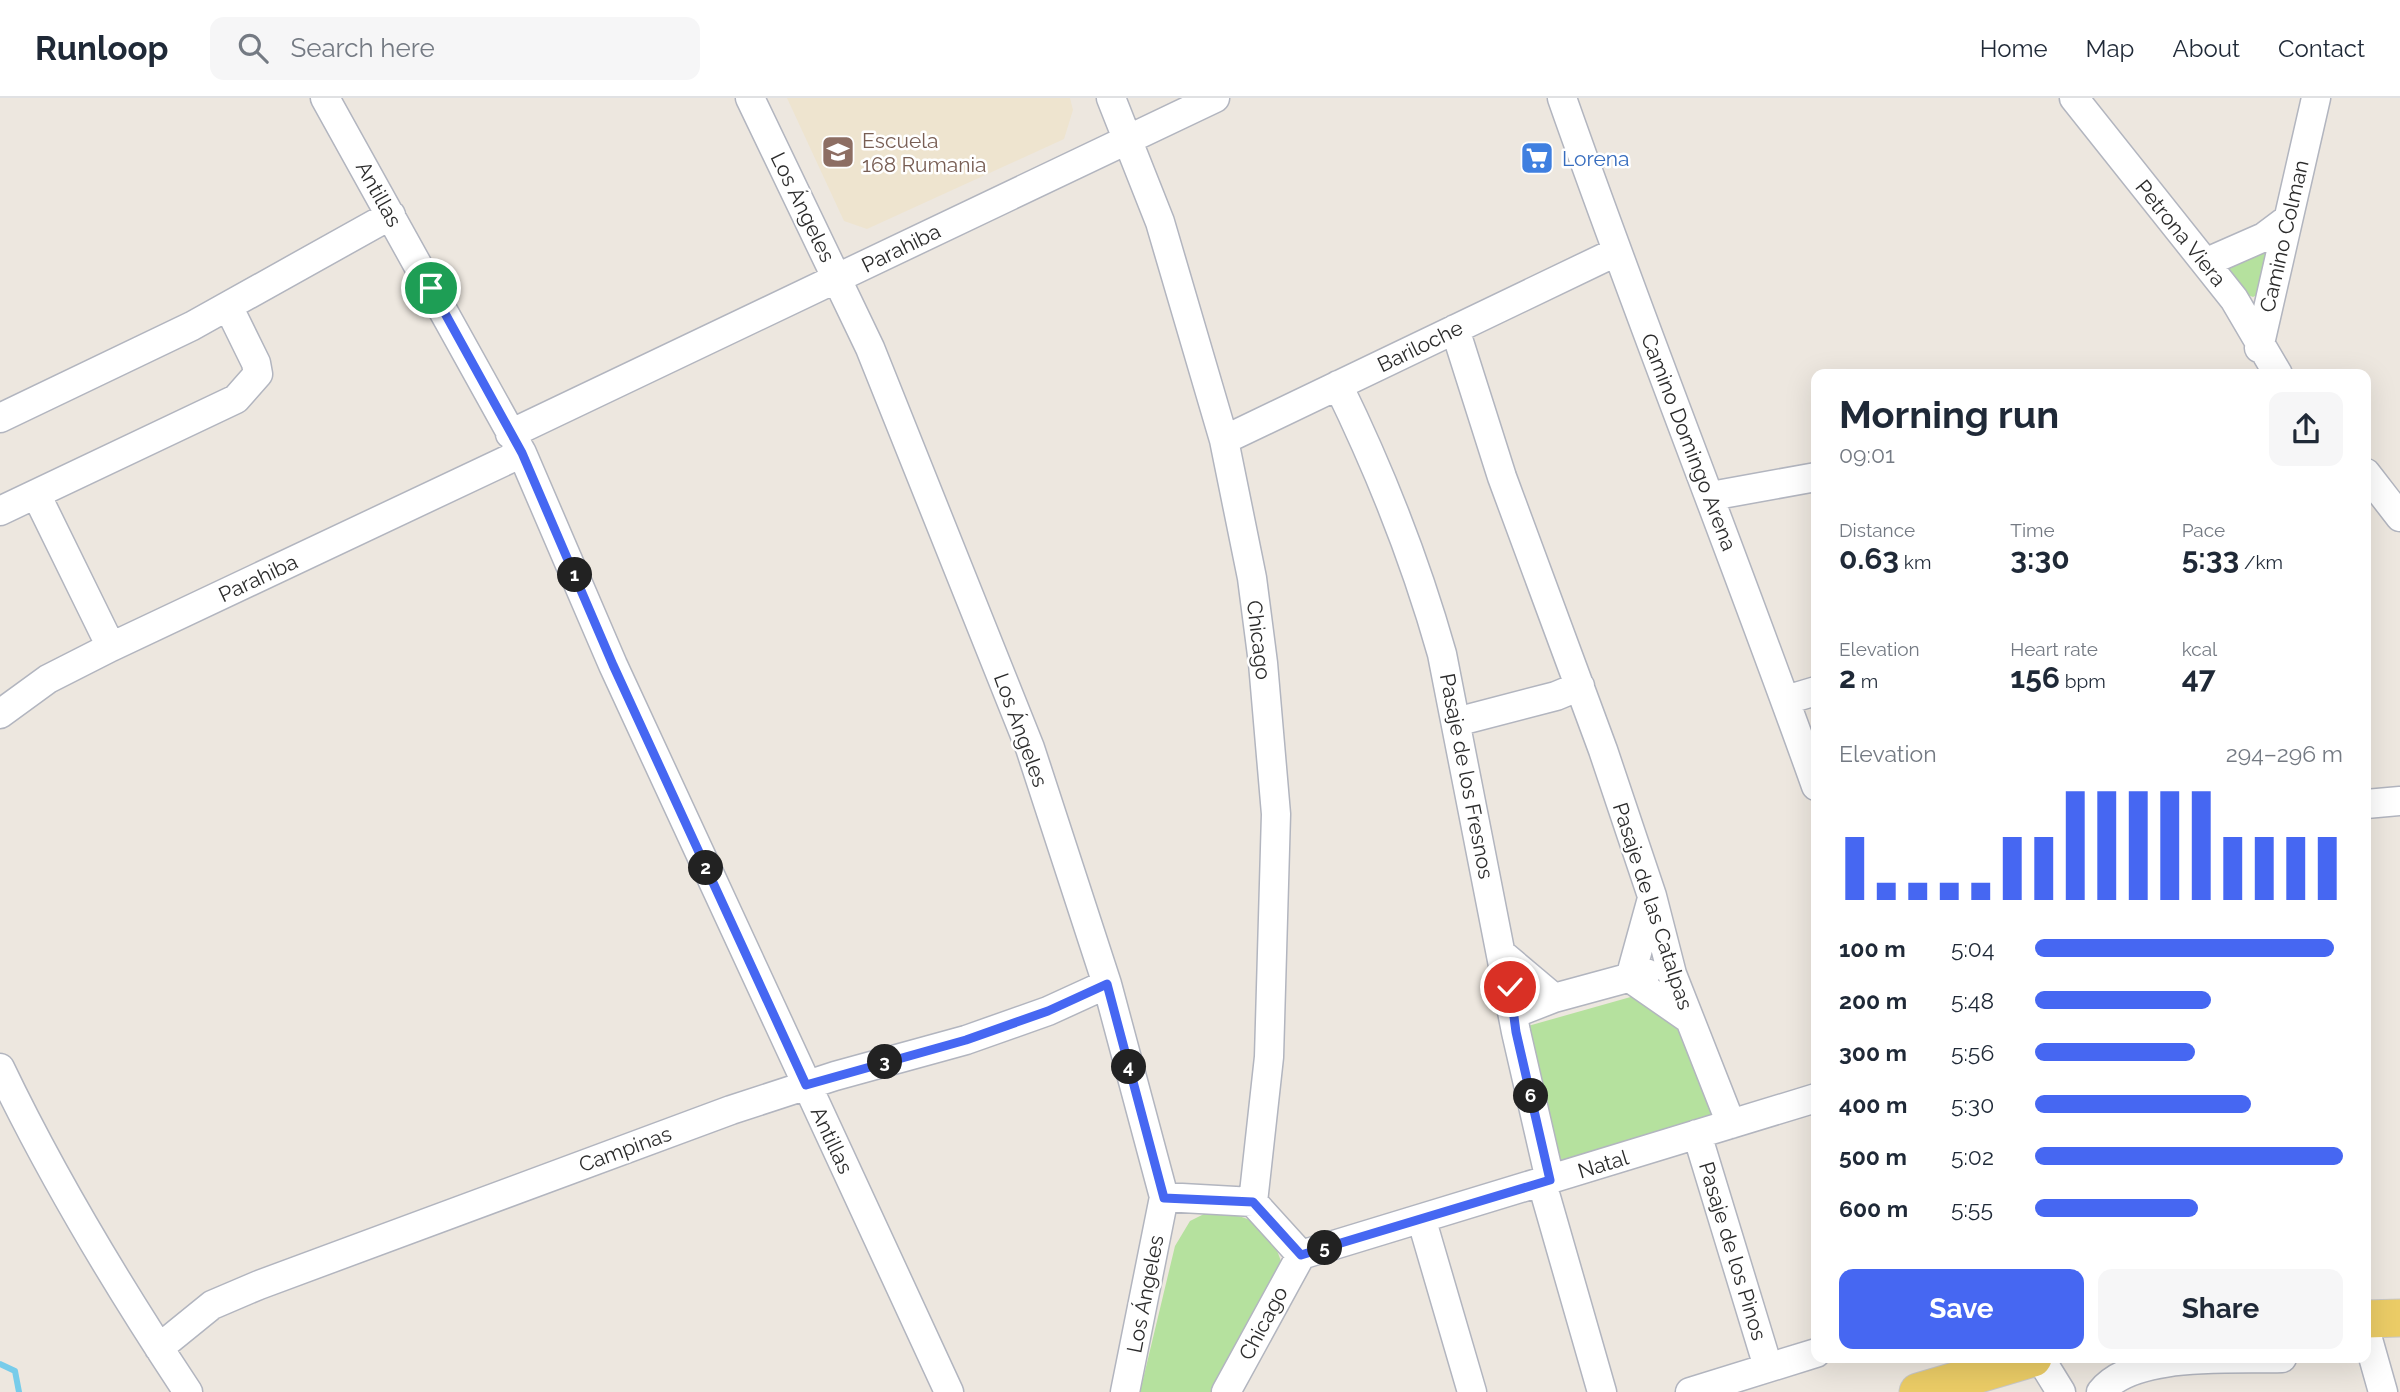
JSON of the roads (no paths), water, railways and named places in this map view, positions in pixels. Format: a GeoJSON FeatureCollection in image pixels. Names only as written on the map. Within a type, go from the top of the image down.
{"type":"FeatureCollection","features":[{"type":"Feature","properties":{"kind":"main road"},"geometry":{"type":"LineString","coordinates":[[2371,1336],[2400,1318]]}},
{"type":"Feature","properties":{"kind":"main road"},"geometry":{"type":"LineString","coordinates":[[1918,1392],[2016,1363]]}},
{"type":"Feature","properties":{"kind":"street","name":"Antillas"},"geometry":{"type":"LineString","coordinates":[[325,98],[516,444],[613,665],[949,1392]]}},
{"type":"Feature","properties":{"kind":"street","name":"Los Ángeles"},"geometry":{"type":"LineString","coordinates":[[750,98],[870,348],[1030,748],[1107,984],[1164,1198],[1125,1392]]}},
{"type":"Feature","properties":{"kind":"street","name":"Chicago"},"geometry":{"type":"LineString","coordinates":[[1111,98],[1164,235],[1224,440],[1252,578],[1263,663],[1276,814],[1269,1057],[1253,1202]]}},
{"type":"Feature","properties":{"kind":"street","name":"Parahiba"},"geometry":{"type":"LineString","coordinates":[[0,714],[48,679],[837,279],[1126,138],[1215,98]]}},
{"type":"Feature","properties":{"kind":"street","name":"Camino Domingo Arena"},"geometry":{"type":"LineString","coordinates":[[1562,98],[1616,252],[1711,496],[1811,772]]}},
{"type":"Feature","properties":{"kind":"street","name":"Petrona Viera"},"geometry":{"type":"LineString","coordinates":[[2074,98],[2244,311],[2275,369]]}},
{"type":"Feature","properties":{"kind":"street","name":"Camino Colman"},"geometry":{"type":"LineString","coordinates":[[2255,369],[2316,98]]}},
{"type":"Feature","properties":{"kind":"street"},"geometry":{"type":"LineString","coordinates":[[0,418],[228,306],[391,215]]}},
{"type":"Feature","properties":{"kind":"street"},"geometry":{"type":"LineString","coordinates":[[2207,262],[2264,237],[2288,219]]}},
{"type":"Feature","properties":{"kind":"street","name":"Bariloche"},"geometry":{"type":"LineString","coordinates":[[1224,440],[1616,252]]}},
{"type":"Feature","properties":{"kind":"street"},"geometry":{"type":"LineString","coordinates":[[0,511],[236,399],[258,374],[256,363],[228,306]]}},
{"type":"Feature","properties":{"kind":"street","name":"Pasaje de las Catalpas"},"geometry":{"type":"LineString","coordinates":[[1455,329],[1524,538],[1580,686],[1652,896],[1670,966],[1731,1124]]}},
{"type":"Feature","properties":{"kind":"street","name":"Pasaje de los Fresnos"},"geometry":{"type":"LineString","coordinates":[[1338,385],[1359,429],[1428,604],[1456,722],[1546,1182],[1602,1392]]}},
{"type":"Feature","properties":{"kind":"street"},"geometry":{"type":"LineString","coordinates":[[1711,496],[1811,478]]}},
{"type":"Feature","properties":{"kind":"street"},"geometry":{"type":"LineString","coordinates":[[2371,480],[2400,517]]}},
{"type":"Feature","properties":{"kind":"street"},"geometry":{"type":"LineString","coordinates":[[36,494],[111,648]]}},
{"type":"Feature","properties":{"kind":"street"},"geometry":{"type":"LineString","coordinates":[[1456,722],[1556,696],[1580,686]]}},
{"type":"Feature","properties":{"kind":"street"},"geometry":{"type":"LineString","coordinates":[[1786,700],[1811,692]]}},
{"type":"Feature","properties":{"kind":"street"},"geometry":{"type":"LineString","coordinates":[[2371,804],[2400,801]]}},
{"type":"Feature","properties":{"kind":"street"},"geometry":{"type":"LineString","coordinates":[[1630,978],[1652,896]]}},
{"type":"Feature","properties":{"kind":"street"},"geometry":{"type":"LineString","coordinates":[[1503,955],[1554,998]]}},
{"type":"Feature","properties":{"kind":"street"},"geometry":{"type":"LineString","coordinates":[[1513,1014],[1554,998],[1670,966]]}},
{"type":"Feature","properties":{"kind":"street"},"geometry":{"type":"LineString","coordinates":[[1630,978],[1689,1019]]}},
{"type":"Feature","properties":{"kind":"street","name":"Campinas"},"geometry":{"type":"LineString","coordinates":[[159,1348],[212,1305],[258,1285],[732,1110],[806,1085],[966,1040],[1048,1011],[1107,984]]}},
{"type":"Feature","properties":{"kind":"street"},"geometry":{"type":"LineString","coordinates":[[0,1068],[43,1157],[188,1392]]}},
{"type":"Feature","properties":{"kind":"street","name":"Natal"},"geometry":{"type":"LineString","coordinates":[[1301,1255],[1422,1221],[1811,1100]]}},
{"type":"Feature","properties":{"kind":"street","name":"Pasaje de los Pinos"},"geometry":{"type":"LineString","coordinates":[[1697,1134],[1768,1367]]}},
{"type":"Feature","properties":{"kind":"street"},"geometry":{"type":"LineString","coordinates":[[1164,1198],[1253,1202],[1301,1255]]}},
{"type":"Feature","properties":{"kind":"street"},"geometry":{"type":"LineString","coordinates":[[1422,1221],[1472,1392]]}},
{"type":"Feature","properties":{"kind":"street","name":"Chicago"},"geometry":{"type":"LineString","coordinates":[[1226,1392],[1301,1255]]}},
{"type":"Feature","properties":{"kind":"street"},"geometry":{"type":"LineString","coordinates":[[2371,1352],[2383,1392]]}},
{"type":"Feature","properties":{"kind":"street"},"geometry":{"type":"LineString","coordinates":[[1690,1392],[1811,1354]]}},
{"type":"Feature","properties":{"kind":"street"},"geometry":{"type":"LineString","coordinates":[[2043,1363],[2061,1392]]}},
{"type":"Feature","properties":{"kind":"street"},"geometry":{"type":"LineString","coordinates":[[2101,1392],[2123,1374],[2152,1364],[2174,1363]]}},
{"type":"Feature","properties":{"kind":"waterway"},"geometry":{"type":"LineString","coordinates":[[0,1364],[15,1371],[19,1392]]}},
{"type":"Feature","properties":{"kind":"place","name":"Escuela 168 Rumania"},"geometry":{"type":"Point","coordinates":[838,152]}},
{"type":"Feature","properties":{"kind":"place","name":"Lorena"},"geometry":{"type":"Point","coordinates":[1537,158]}}]}
